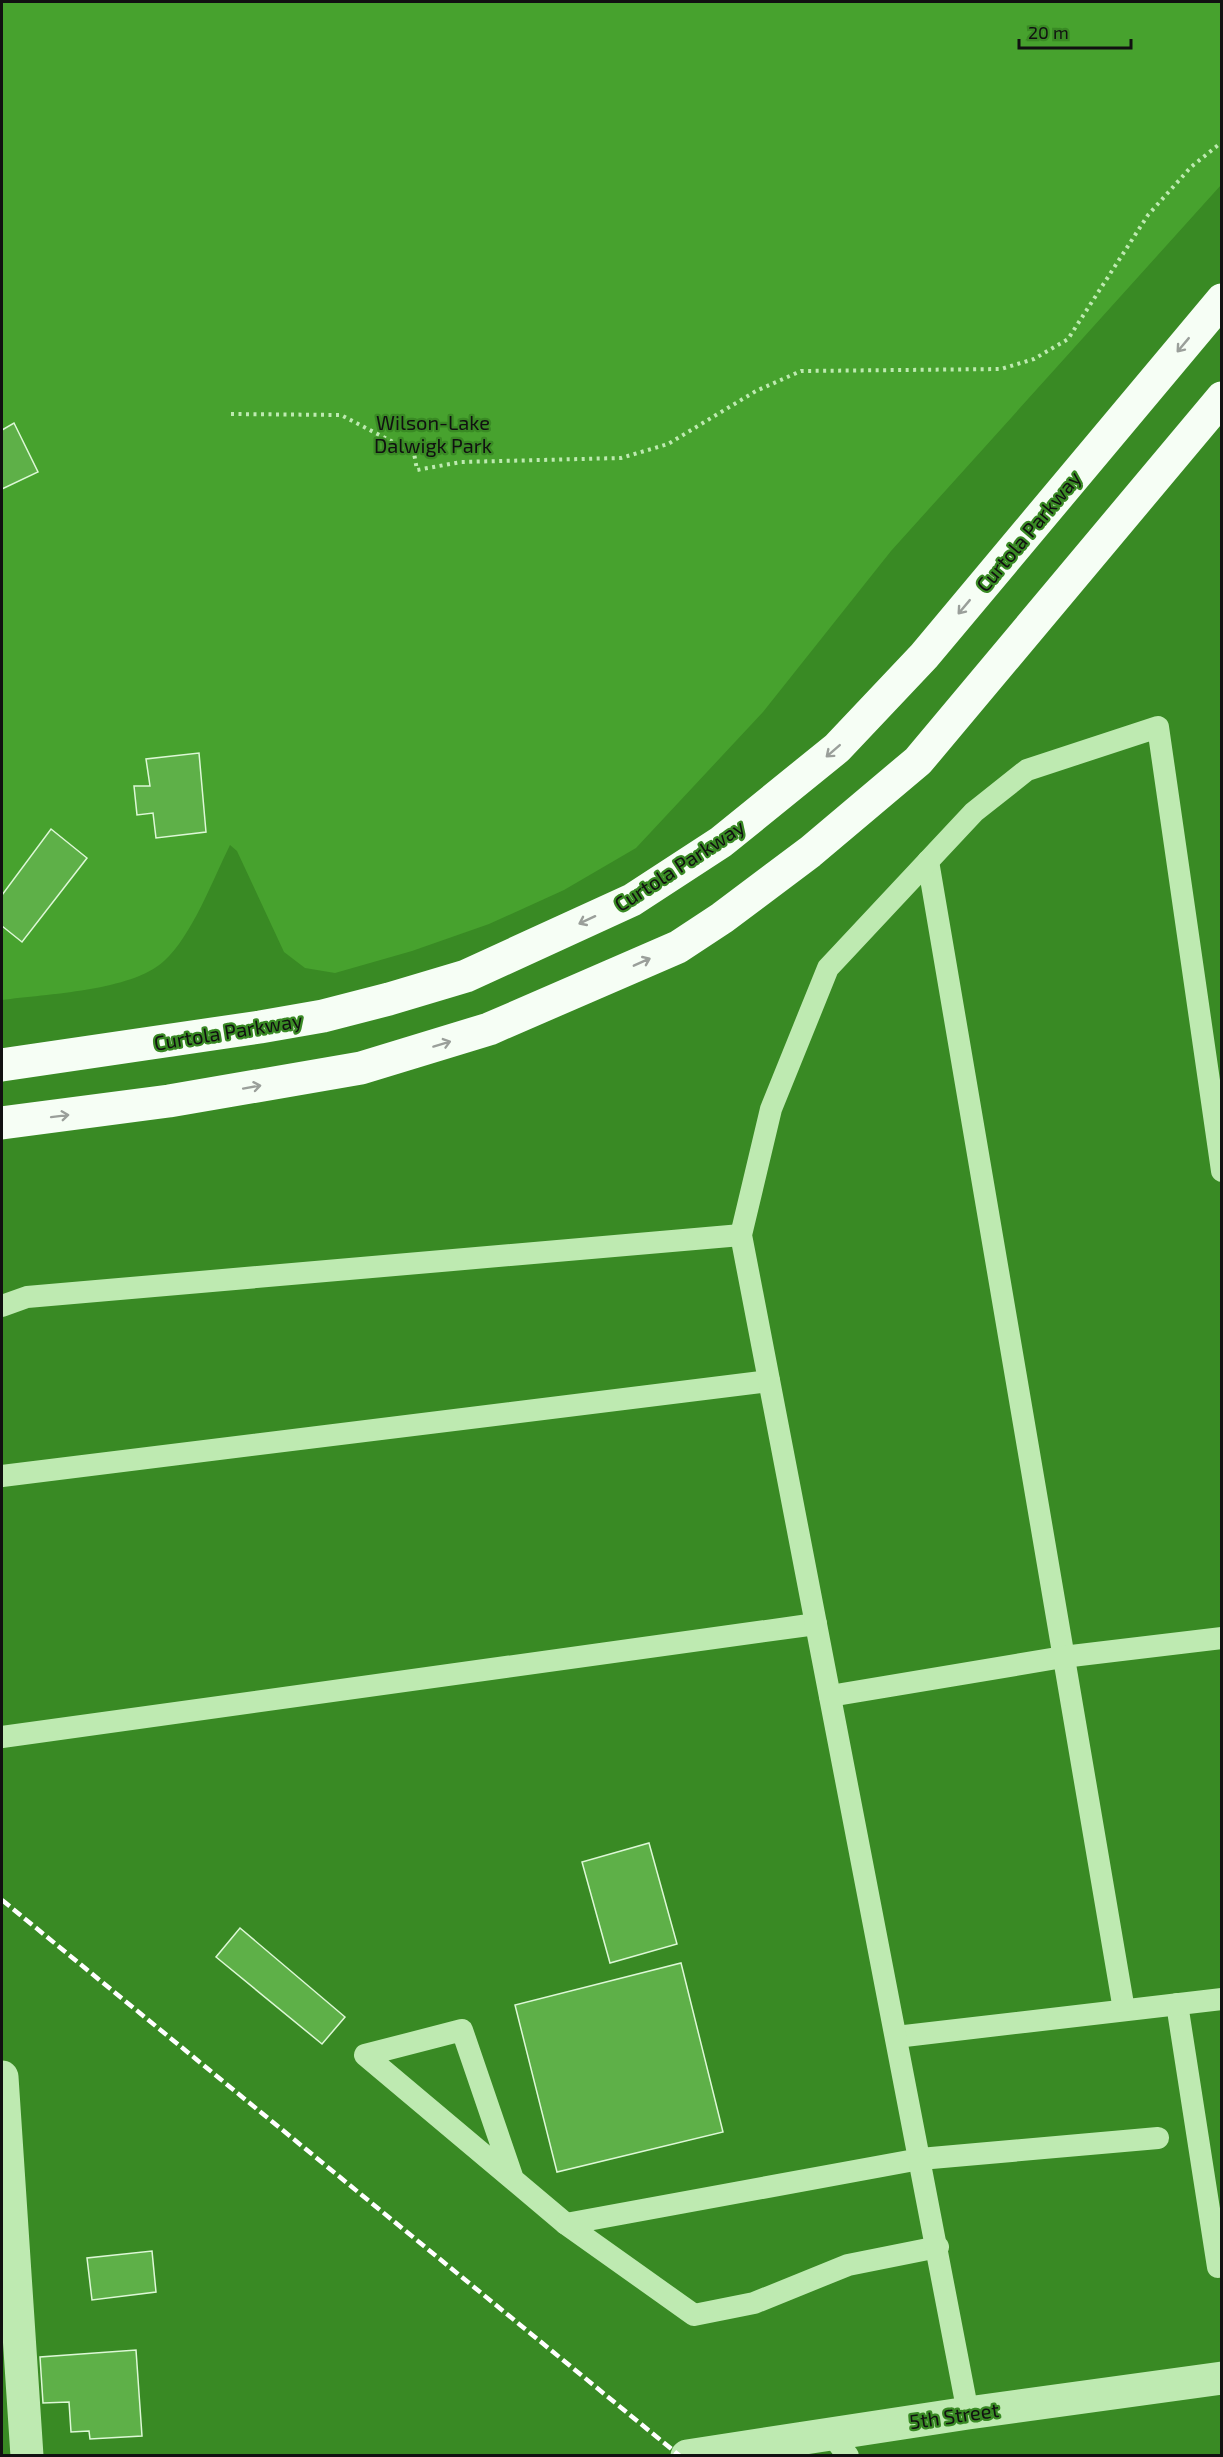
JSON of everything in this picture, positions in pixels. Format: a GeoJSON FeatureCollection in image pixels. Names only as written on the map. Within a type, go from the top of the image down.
{"type":"FeatureCollection","features":[{"type":"Feature","properties":{"kind":"main road","name":"Curtola Parkway"},"geometry":{"type":"LineString","coordinates":[[2,1065],[261,1027],[323,1016],[388,999],[466,976],[632,900],[721,842],[837,748],[924,656],[1221,300]]}},
{"type":"Feature","properties":{"kind":"main road"},"geometry":{"type":"LineString","coordinates":[[2,1123],[170,1101],[361,1068],[489,1029],[678,947],[722,918],[810,852],[918,761],[1221,398]]}},
{"type":"Feature","properties":{"kind":"street"},"geometry":{"type":"LineString","coordinates":[[2,2077],[27,2456]]}},
{"type":"Feature","properties":{"kind":"street","name":"5th Street"},"geometry":{"type":"LineString","coordinates":[[687,2456],[840,2445],[969,2413],[1221,2378]]}},
{"type":"Feature","properties":{"kind":"lane"},"geometry":{"type":"LineString","coordinates":[[969,2413],[741,1235],[771,1108],[828,968],[974,812],[1027,770],[1158,727],[1221,1171]]}},
{"type":"Feature","properties":{"kind":"lane"},"geometry":{"type":"LineString","coordinates":[[928,861],[1124,2010]]}},
{"type":"Feature","properties":{"kind":"lane"},"geometry":{"type":"LineString","coordinates":[[2,1306],[27,1297],[741,1235]]}},
{"type":"Feature","properties":{"kind":"lane"},"geometry":{"type":"LineString","coordinates":[[2,1476],[769,1381]]}},
{"type":"Feature","properties":{"kind":"lane"},"geometry":{"type":"LineString","coordinates":[[2,1737],[816,1624]]}},
{"type":"Feature","properties":{"kind":"lane"},"geometry":{"type":"LineString","coordinates":[[830,1696],[1063,1657],[1221,1638]]}},
{"type":"Feature","properties":{"kind":"lane"},"geometry":{"type":"LineString","coordinates":[[896,2037],[1221,1999]]}},
{"type":"Feature","properties":{"kind":"lane"},"geometry":{"type":"LineString","coordinates":[[1177,2004],[1218,2266],[1221,2266]]}},
{"type":"Feature","properties":{"kind":"lane"},"geometry":{"type":"LineString","coordinates":[[513,2179],[462,2030],[365,2055],[461,2135],[513,2179],[567,2224],[694,2314],[754,2303],[848,2265],[938,2247]]}},
{"type":"Feature","properties":{"kind":"lane"},"geometry":{"type":"LineString","coordinates":[[567,2224],[920,2159],[1158,2138]]}},
{"type":"Feature","properties":{"kind":"path"},"geometry":{"type":"LineString","coordinates":[[231,414],[341,415],[414,453],[417,470],[462,462],[621,458],[668,444],[756,391],[801,371],[1001,369],[1034,359],[1068,339],[1148,215],[1191,167],[1221,142]]}},
{"type":"Feature","properties":{"kind":"green space","name":"Wilson-Lake Dalwigk Park"},"geometry":{"type":"Polygon","coordinates":[[[2,2],[1221,2],[1221,185],[891,551],[763,712],[636,848],[564,890],[489,924],[412,951],[335,973],[305,968],[284,952],[237,851],[230,845],[184,937],[164,961],[150,971],[131,979],[88,990],[2,1000],[2,2]]]}},
{"type":"Feature","properties":{"kind":"building"},"geometry":{"type":"Polygon","coordinates":[[[14,423],[38,472],[2,489],[2,430],[14,423]]]}},
{"type":"Feature","properties":{"kind":"building"},"geometry":{"type":"Polygon","coordinates":[[[199,753],[206,832],[156,838],[153,813],[137,815],[134,786],[150,786],[146,759],[199,753]]]}},
{"type":"Feature","properties":{"kind":"building"},"geometry":{"type":"Polygon","coordinates":[[[51,829],[87,858],[22,942],[2,926],[2,895],[51,829]]]}},
{"type":"Feature","properties":{"kind":"building"},"geometry":{"type":"Polygon","coordinates":[[[649,1843],[677,1944],[610,1963],[582,1862],[649,1843]]]}},
{"type":"Feature","properties":{"kind":"building"},"geometry":{"type":"Polygon","coordinates":[[[240,1928],[345,2017],[322,2044],[216,1957],[240,1928]]]}},
{"type":"Feature","properties":{"kind":"building"},"geometry":{"type":"Polygon","coordinates":[[[681,1963],[723,2132],[557,2172],[515,2005],[681,1963]]]}},
{"type":"Feature","properties":{"kind":"building"},"geometry":{"type":"Polygon","coordinates":[[[152,2251],[156,2292],[92,2300],[87,2258],[152,2251]]]}},
{"type":"Feature","properties":{"kind":"building"},"geometry":{"type":"Polygon","coordinates":[[[136,2350],[142,2436],[90,2439],[89,2431],[71,2432],[69,2402],[43,2403],[40,2357],[136,2350]]]}},
{"type":"Feature","properties":{"kind":"railway"},"geometry":{"type":"LineString","coordinates":[[2,1900],[680,2456]]}}]}
